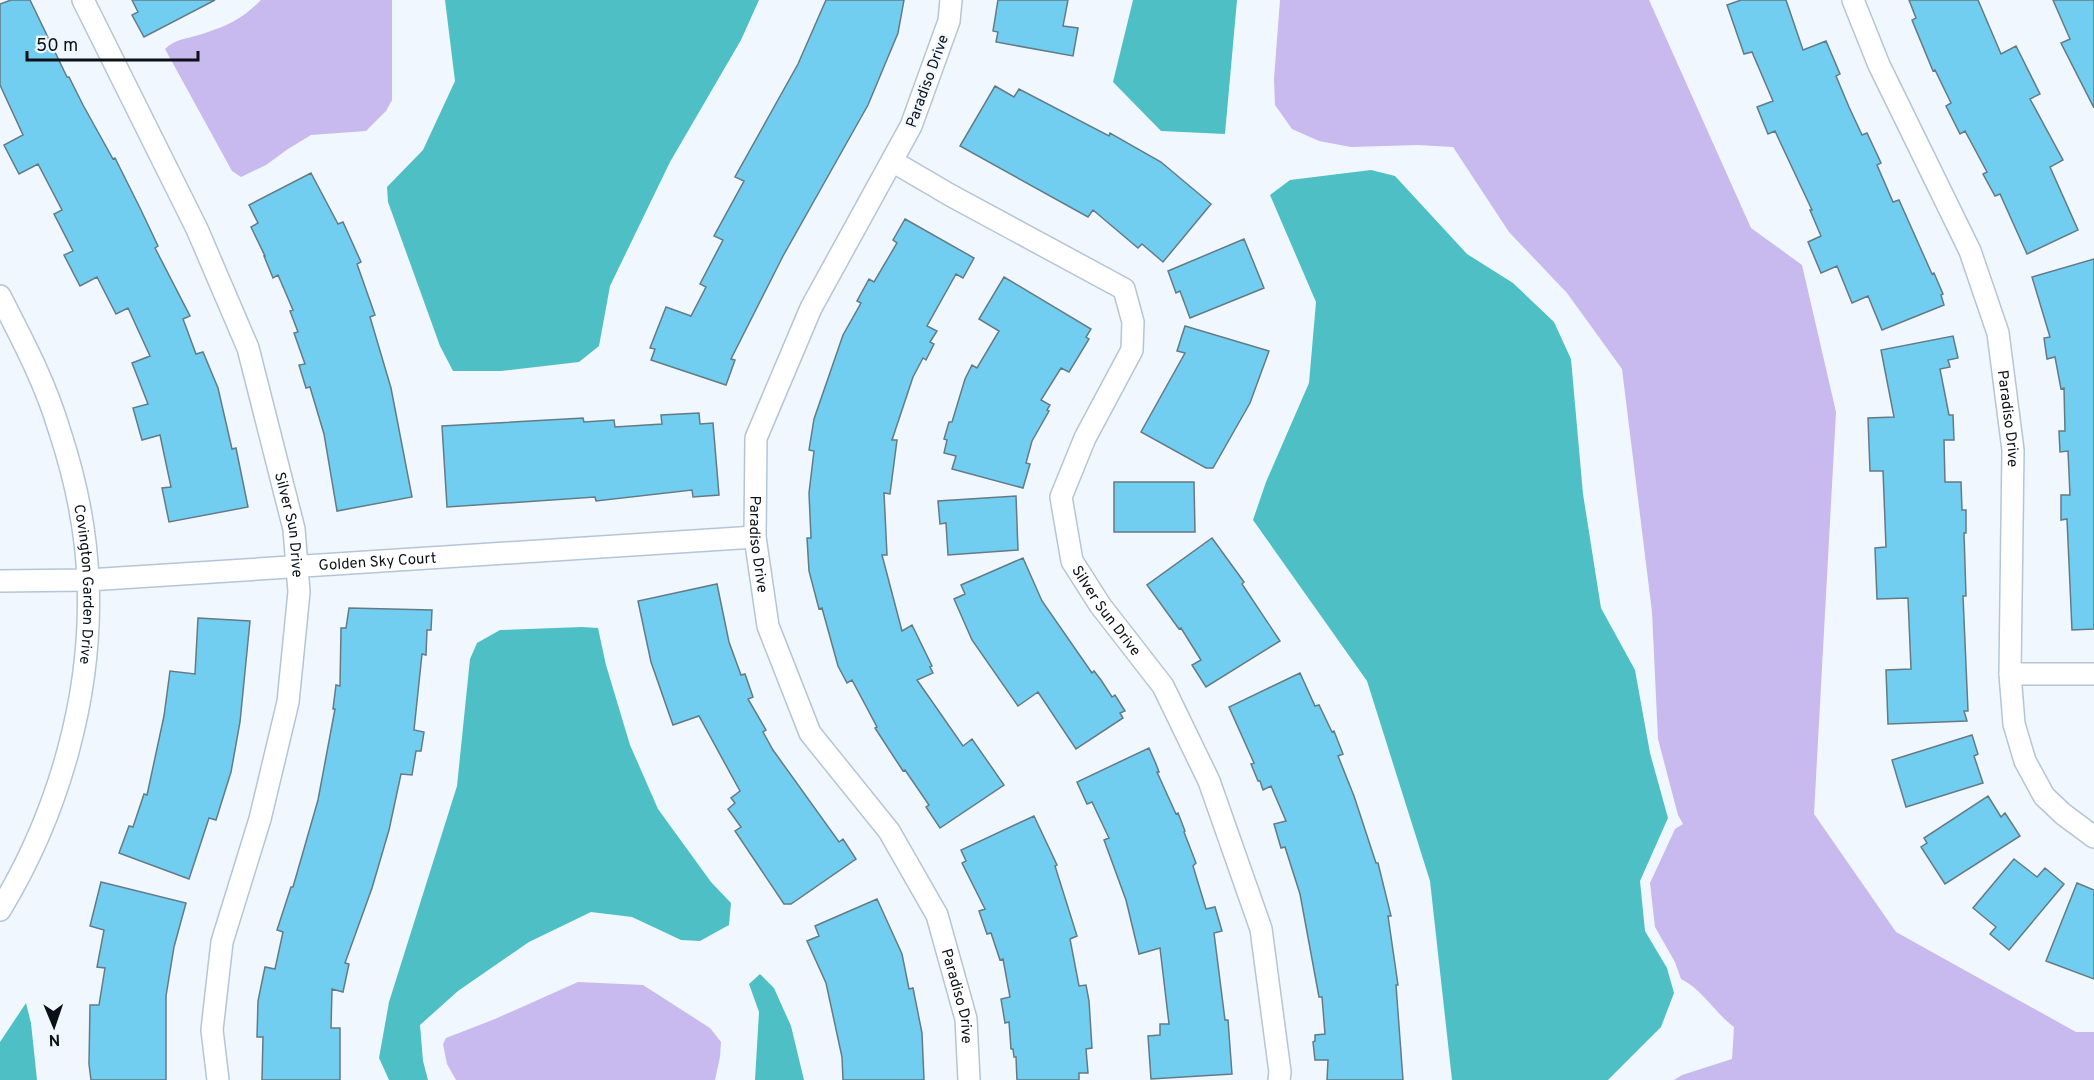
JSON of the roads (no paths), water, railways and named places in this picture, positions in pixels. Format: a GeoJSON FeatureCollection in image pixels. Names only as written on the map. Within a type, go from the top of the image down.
{"type":"FeatureCollection","features":[{"type":"Feature","properties":{"kind":"street","name":"Silver Sun Drive"},"geometry":{"type":"LineString","coordinates":[[83,0],[197,230],[248,348],[294,529],[298,591],[288,702],[260,819],[222,942],[212,1029],[218,1080]]}},
{"type":"Feature","properties":{"kind":"street","name":"Paradiso Drive"},"geometry":{"type":"LineString","coordinates":[[951,0],[949,21],[911,126],[811,308],[756,438],[755,537],[768,626],[810,733],[889,831],[937,915],[966,1019],[969,1080]]}},
{"type":"Feature","properties":{"kind":"street","name":"Paradiso Drive"},"geometry":{"type":"LineString","coordinates":[[1853,0],[1879,65],[1970,251],[1998,333],[2013,450],[2010,674],[2014,724],[2025,761],[2044,796],[2063,814],[2094,837]]}},
{"type":"Feature","properties":{"kind":"street","name":"Silver Sun Drive"},"geometry":{"type":"LineString","coordinates":[[892,161],[1124,289],[1132,322],[1132,350],[1085,438],[1061,497],[1072,561],[1100,605],[1164,686],[1209,781],[1261,929],[1280,1072],[1279,1080]]}},
{"type":"Feature","properties":{"kind":"street","name":"Covington Garden Drive"},"geometry":{"type":"LineString","coordinates":[[0,296],[35,366],[59,426],[70,463],[82,522],[88,580],[87,639],[81,689],[67,752],[55,795],[40,833],[14,887],[0,910]]}},
{"type":"Feature","properties":{"kind":"street","name":"Golden Sky Court"},"geometry":{"type":"LineString","coordinates":[[0,581],[88,580],[755,537]]}},
{"type":"Feature","properties":{"kind":"street"},"geometry":{"type":"LineString","coordinates":[[2010,674],[2094,674]]}},
{"type":"Feature","properties":{"kind":"water"},"geometry":{"type":"Polygon","coordinates":[[[445,0],[759,0],[741,40],[670,162],[610,286],[599,346],[579,362],[501,371],[453,371],[440,346],[388,202],[387,187],[423,150],[455,81],[445,0]]]}},
{"type":"Feature","properties":{"kind":"water"},"geometry":{"type":"Polygon","coordinates":[[[1133,0],[1237,0],[1225,134],[1161,131],[1113,82],[1133,0]]]}},
{"type":"Feature","properties":{"kind":"water"},"geometry":{"type":"Polygon","coordinates":[[[1371,170],[1395,176],[1467,254],[1513,283],[1554,322],[1571,359],[1583,494],[1601,608],[1635,670],[1650,753],[1668,818],[1640,881],[1645,931],[1667,968],[1674,993],[1661,1027],[1608,1080],[1452,1080],[1430,881],[1367,681],[1253,520],[1266,482],[1309,383],[1316,302],[1270,195],[1290,180],[1371,170]]]}},
{"type":"Feature","properties":{"kind":"water"},"geometry":{"type":"Polygon","coordinates":[[[598,628],[606,665],[630,745],[658,809],[711,882],[731,903],[729,925],[700,941],[681,940],[632,917],[591,912],[529,942],[458,991],[420,1025],[423,1061],[428,1080],[389,1080],[379,1058],[389,1002],[457,786],[470,659],[477,643],[500,630],[598,628]]]}},
{"type":"Feature","properties":{"kind":"water"},"geometry":{"type":"Polygon","coordinates":[[[760,974],[774,988],[791,1026],[804,1080],[755,1080],[759,1012],[749,984],[760,974]]]}},
{"type":"Feature","properties":{"kind":"water"},"geometry":{"type":"Polygon","coordinates":[[[26,1003],[31,1023],[37,1080],[0,1080],[0,1042],[26,1003]]]}}]}
